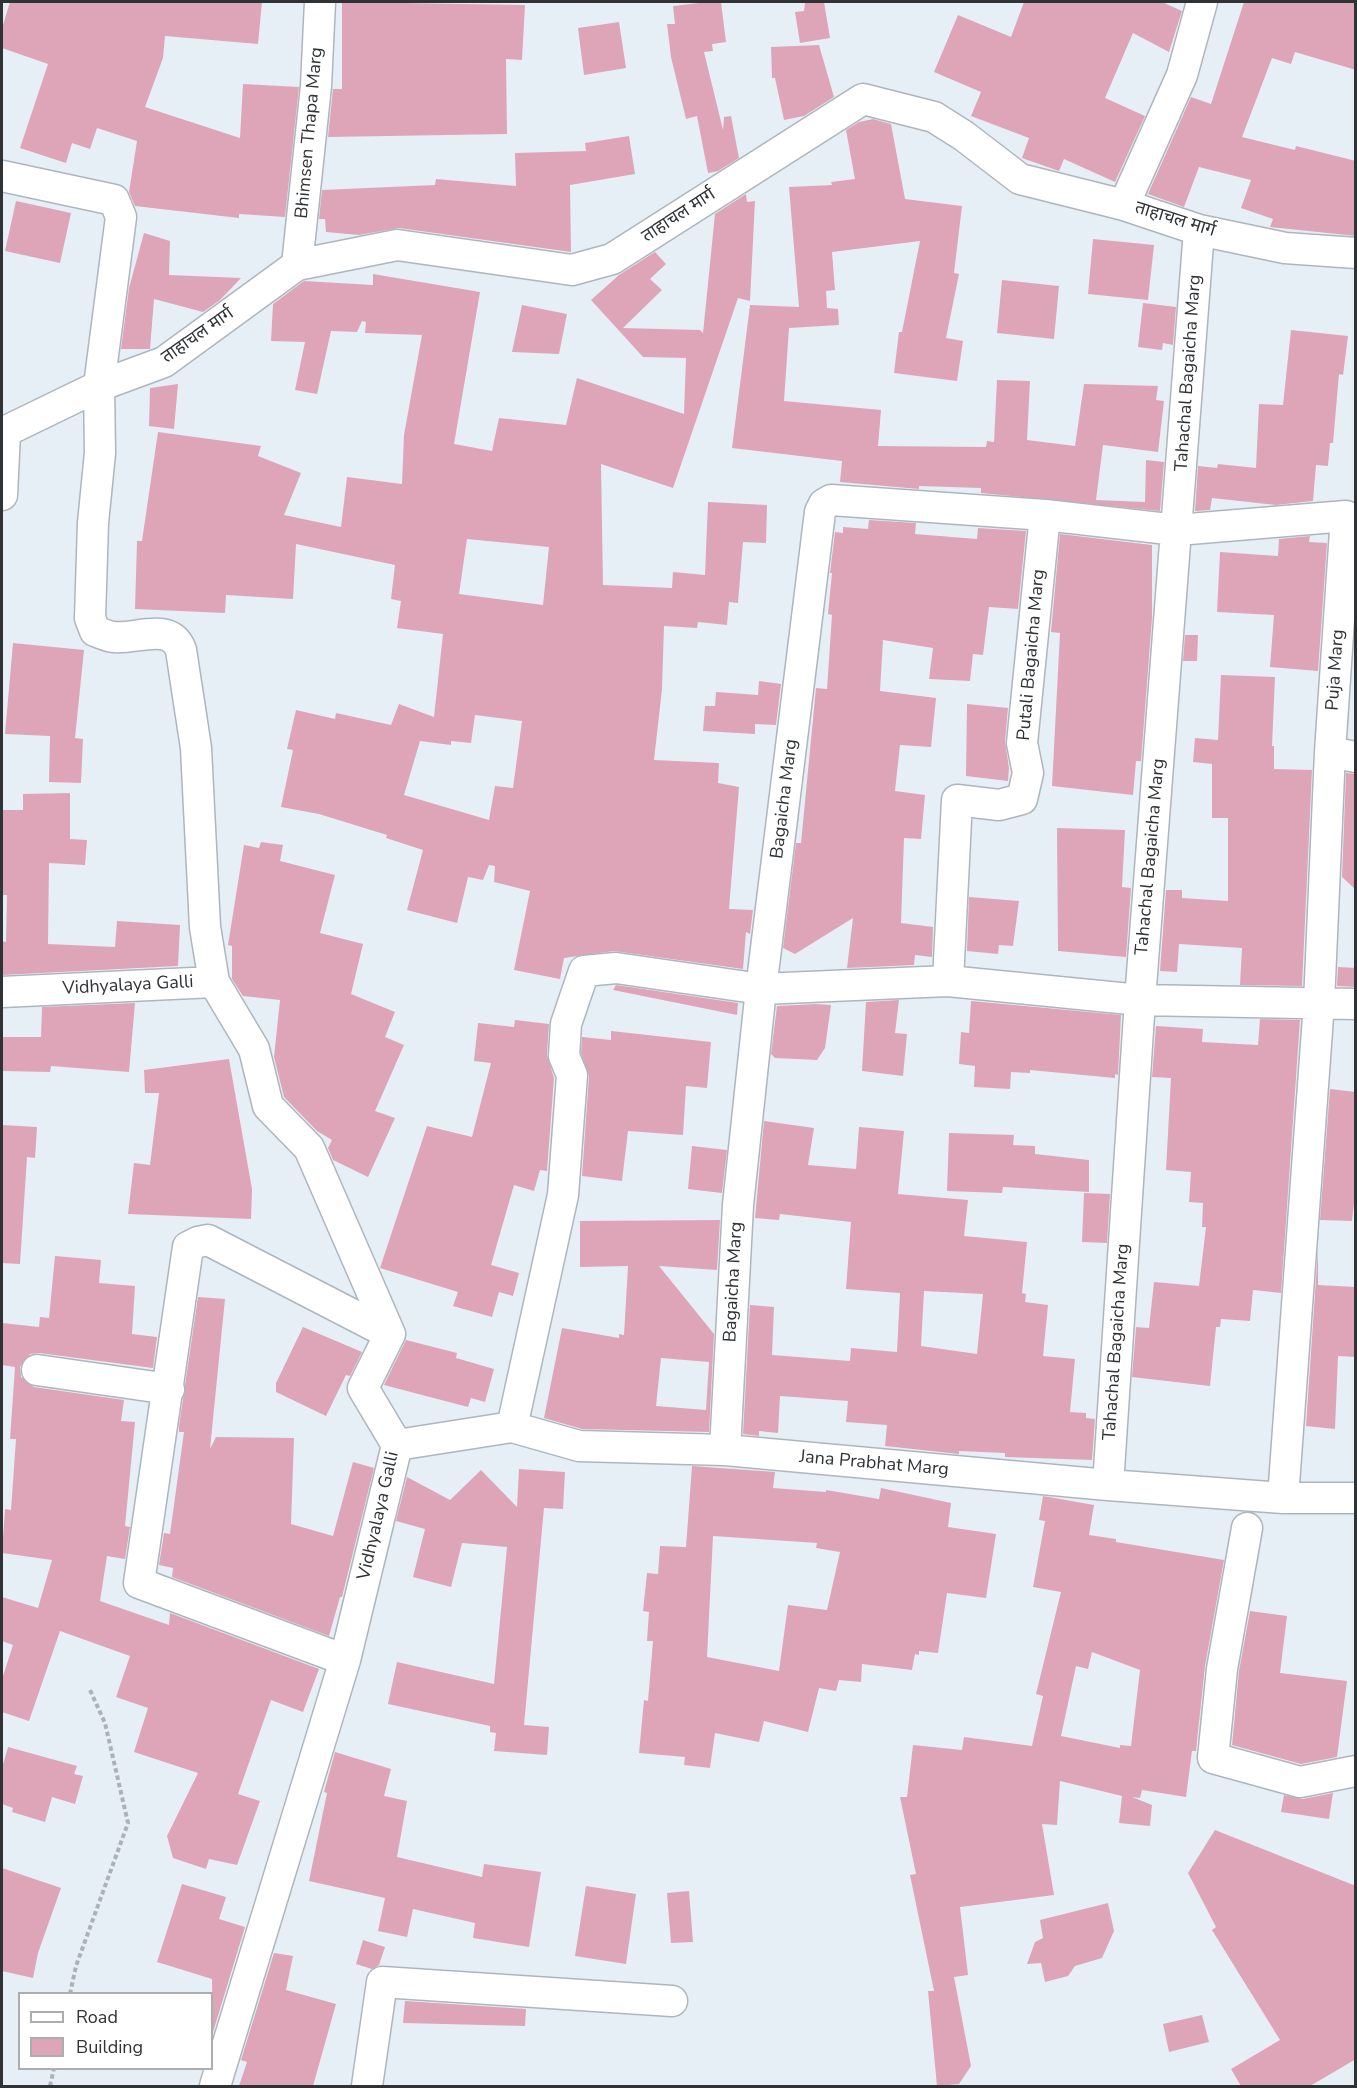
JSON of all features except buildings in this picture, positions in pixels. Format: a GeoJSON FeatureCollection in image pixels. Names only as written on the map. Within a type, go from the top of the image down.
{"type":"FeatureCollection","features":[{"type":"Feature","properties":{"kind":"street","name":"Bhimsen Thapa Marg"},"geometry":{"type":"LineString","coordinates":[[297,265],[316,86],[320,2]]}},
{"type":"Feature","properties":{"kind":"street"},"geometry":{"type":"LineString","coordinates":[[1124,205],[1182,75],[1202,2]]}},
{"type":"Feature","properties":{"kind":"street","name":"ताहाचल मार्ग"},"geometry":{"type":"LineString","coordinates":[[3,433],[99,386],[164,362],[297,265],[397,245],[572,270],[612,259],[863,99],[934,117],[964,136],[1020,179],[1124,205],[1199,230],[1285,248],[1356,253]]}},
{"type":"Feature","properties":{"kind":"street"},"geometry":{"type":"LineString","coordinates":[[2,176],[114,201],[121,217],[99,386],[100,453],[93,523],[90,618],[95,630],[112,637],[167,633],[177,640],[181,650],[196,748],[204,915],[214,982]]}},
{"type":"Feature","properties":{"kind":"street","name":"Tahachal Bagaicha Marg"},"geometry":{"type":"LineString","coordinates":[[1107,1485],[1140,1000],[1178,530],[1199,230]]}},
{"type":"Feature","properties":{"kind":"street"},"geometry":{"type":"LineString","coordinates":[[2,495],[3,433]]}},
{"type":"Feature","properties":{"kind":"street","name":"Bagaicha Marg"},"geometry":{"type":"LineString","coordinates":[[725,1450],[738,1205],[761,989],[820,512],[824,504],[831,500],[1045,515],[1178,530]]}},
{"type":"Feature","properties":{"kind":"street","name":"Putali Bagaicha Marg"},"geometry":{"type":"LineString","coordinates":[[948,981],[957,800],[999,805],[1022,799],[1028,773],[1022,743],[1045,515]]}},
{"type":"Feature","properties":{"kind":"street","name":"Puja Marg"},"geometry":{"type":"LineString","coordinates":[[1178,530],[1346,516],[1343,754]]}},
{"type":"Feature","properties":{"kind":"street"},"geometry":{"type":"LineString","coordinates":[[1283,1498],[1319,1003],[1343,754]]}},
{"type":"Feature","properties":{"kind":"street"},"geometry":{"type":"LineString","coordinates":[[512,1427],[563,1195],[572,1075],[564,1056],[566,1024],[584,971],[616,968],[761,989],[948,981],[1140,1000],[1356,1004]]}},
{"type":"Feature","properties":{"kind":"street","name":"Vidhyalaya Galli"},"geometry":{"type":"LineString","coordinates":[[2,992],[214,982],[254,1049],[268,1106],[309,1148],[390,1334],[363,1388],[397,1445],[345,1660],[215,2086]]}},
{"type":"Feature","properties":{"kind":"street"},"geometry":{"type":"LineString","coordinates":[[345,1660],[139,1583],[188,1247],[208,1240],[390,1334]]}},
{"type":"Feature","properties":{"kind":"street"},"geometry":{"type":"LineString","coordinates":[[37,1370],[169,1389]]}},
{"type":"Feature","properties":{"kind":"street","name":"Jana Prabhat Marg"},"geometry":{"type":"LineString","coordinates":[[397,1445],[512,1427],[579,1446],[725,1450],[1107,1485],[1283,1498],[1356,1498]]}},
{"type":"Feature","properties":{"kind":"street"},"geometry":{"type":"LineString","coordinates":[[1247,1528],[1222,1670],[1213,1758],[1300,1782],[1356,1771]]}},
{"type":"Feature","properties":{"kind":"street"},"geometry":{"type":"LineString","coordinates":[[367,2086],[381,1982],[672,2001]]}},
{"type":"Feature","properties":{"kind":"path"},"geometry":{"type":"LineString","coordinates":[[70,1992],[76,1966],[129,1823],[105,1724],[90,1690]]}},
{"type":"Feature","properties":{"kind":"path"},"geometry":{"type":"LineString","coordinates":[[50,2086],[54,2070]]}}]}
